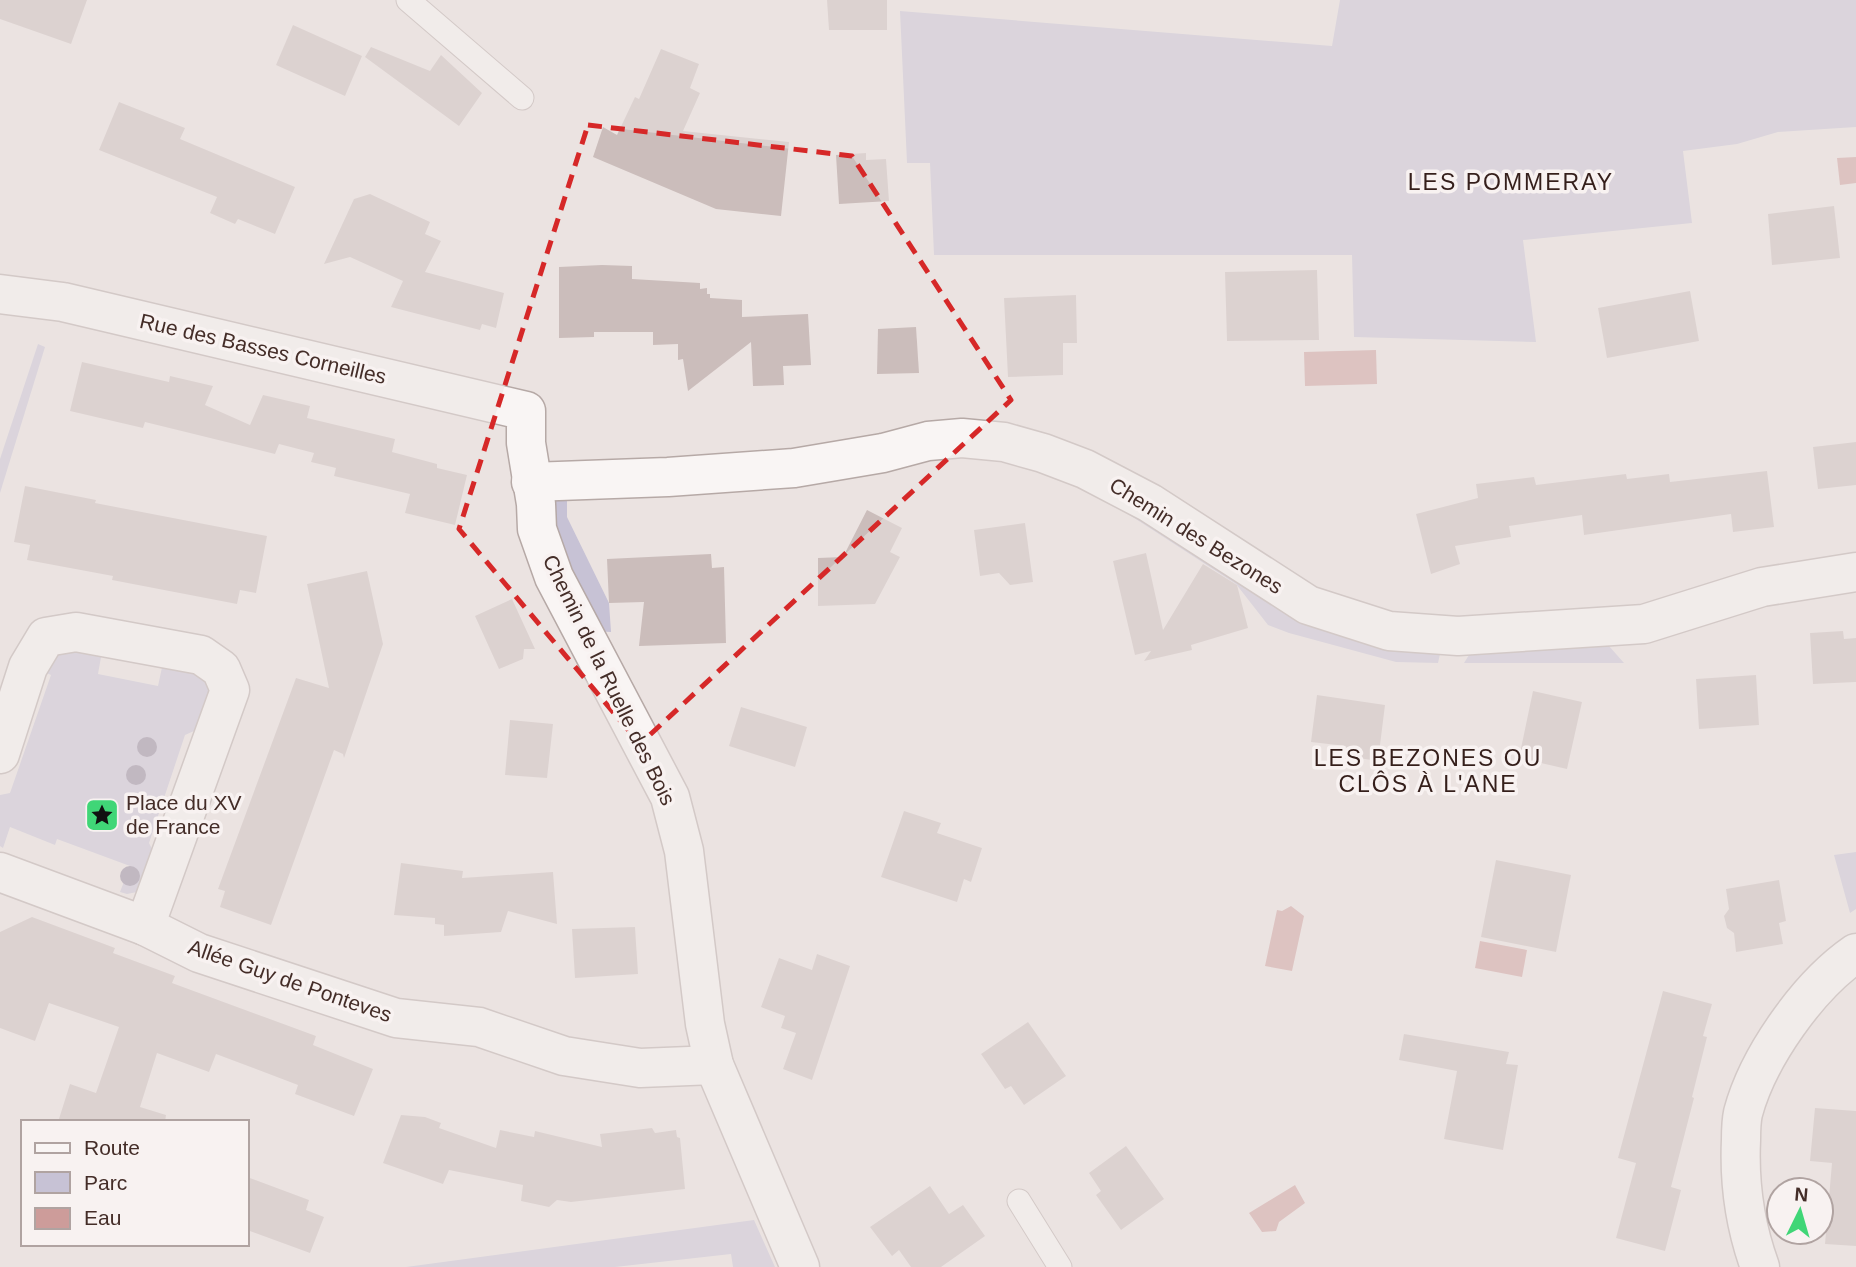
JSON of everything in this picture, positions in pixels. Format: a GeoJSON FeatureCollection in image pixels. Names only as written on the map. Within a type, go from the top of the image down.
{"type":"FeatureCollection","features":[{"type":"Feature","properties":{"kind":"street","name":"Rue des Basses Corneilles"},"geometry":{"type":"LineString","coordinates":[[0,294],[63,302],[526,411]]}},
{"type":"Feature","properties":{"kind":"street","name":"Chemin de la Ruelle des Bois"},"geometry":{"type":"LineString","coordinates":[[526,411],[526,443],[536,504],[537,529],[554,578],[670,797],[684,851],[705,1024],[714,1065],[800,1267]]}},
{"type":"Feature","properties":{"kind":"street","name":"Chemin des Bezones"},"geometry":{"type":"LineString","coordinates":[[531,482],[668,477],[794,468],[883,453],[928,442],[962,438],[1004,442],[1085,469],[1150,503],[1308,605],[1389,631],[1458,636],[1644,624],[1762,587],[1856,572]]}},
{"type":"Feature","properties":{"kind":"street"},"geometry":{"type":"LineString","coordinates":[[0,754],[28,667],[46,637],[76,632],[201,655],[221,669],[230,691],[145,926]]}},
{"type":"Feature","properties":{"kind":"street","name":"Allée Guy de Ponteves"},"geometry":{"type":"LineString","coordinates":[[0,872],[145,926],[199,953],[396,1018],[479,1027],[564,1056],[640,1068],[714,1065]]}},
{"type":"Feature","properties":{"kind":"street"},"geometry":{"type":"LineString","coordinates":[[1760,1267],[1742,1194],[1742,1116],[1754,1083],[1802,1005],[1840,964],[1856,953]]}},
{"type":"Feature","properties":{"kind":"lane"},"geometry":{"type":"LineString","coordinates":[[408,0],[522,98]]}},
{"type":"Feature","properties":{"kind":"lane"},"geometry":{"type":"LineString","coordinates":[[1018,1201],[1060,1267]]}},
{"type":"Feature","properties":{"kind":"highlighted area"},"geometry":{"type":"Polygon","coordinates":[[[588,125],[852,156],[1011,400],[640,744],[459,529],[588,125]]]}},
{"type":"Feature","properties":{"kind":"green space"},"geometry":{"type":"Polygon","coordinates":[[[1340,0],[1856,0],[1856,127],[1778,132],[1737,144],[1683,151],[1692,223],[1523,240],[1536,342],[1354,337],[1352,255],[934,255],[930,163],[907,163],[900,11],[1332,46],[1340,0]]]}},
{"type":"Feature","properties":{"kind":"green space"},"geometry":{"type":"Polygon","coordinates":[[[38,344],[45,347],[0,493],[0,459],[38,344]]]}},
{"type":"Feature","properties":{"kind":"green space"},"geometry":{"type":"Polygon","coordinates":[[[1088,488],[1432,649],[1440,654],[1438,663],[1396,662],[1268,625],[1236,584],[1088,488]]]}},
{"type":"Feature","properties":{"kind":"green space"},"geometry":{"type":"Polygon","coordinates":[[[543,500],[567,500],[567,517],[609,603],[611,632],[593,631],[543,500]]]}},
{"type":"Feature","properties":{"kind":"green space"},"geometry":{"type":"Polygon","coordinates":[[[54,644],[103,646],[98,674],[158,686],[164,658],[200,665],[217,693],[203,727],[185,735],[149,843],[158,861],[142,891],[127,894],[120,892],[130,866],[57,839],[55,845],[10,827],[3,848],[0,846],[0,795],[10,793],[51,675],[40,670],[54,644]]]}},
{"type":"Feature","properties":{"kind":"green space"},"geometry":{"type":"Polygon","coordinates":[[[1609,646],[1624,663],[1464,663],[1474,647],[1609,646]]]}},
{"type":"Feature","properties":{"kind":"green space"},"geometry":{"type":"Polygon","coordinates":[[[1856,852],[1856,909],[1850,913],[1834,855],[1856,852]]]}},
{"type":"Feature","properties":{"kind":"green space"},"geometry":{"type":"Polygon","coordinates":[[[754,1220],[775,1267],[733,1267],[731,1254],[615,1267],[406,1267],[754,1220]]]}},
{"type":"Feature","properties":{"kind":"water"},"geometry":{"type":"Polygon","coordinates":[[[1856,157],[1856,183],[1840,185],[1837,158],[1856,157]]]}},
{"type":"Feature","properties":{"kind":"water"},"geometry":{"type":"Polygon","coordinates":[[[1376,350],[1377,384],[1305,386],[1304,352],[1376,350]]]}},
{"type":"Feature","properties":{"kind":"water"},"geometry":{"type":"Polygon","coordinates":[[[1291,906],[1304,916],[1292,971],[1265,966],[1277,910],[1282,911],[1291,906]]]}},
{"type":"Feature","properties":{"kind":"water"},"geometry":{"type":"Polygon","coordinates":[[[1480,941],[1527,950],[1522,977],[1475,968],[1480,941]]]}},
{"type":"Feature","properties":{"kind":"water"},"geometry":{"type":"Polygon","coordinates":[[[1295,1185],[1305,1203],[1279,1222],[1276,1231],[1262,1232],[1249,1213],[1295,1185]]]}},
{"type":"Feature","properties":{"kind":"building"},"geometry":{"type":"Polygon","coordinates":[[[0,0],[87,0],[71,44],[0,19],[0,0]]]}},
{"type":"Feature","properties":{"kind":"building"},"geometry":{"type":"Polygon","coordinates":[[[827,0],[887,0],[887,30],[829,30],[827,0]]]}},
{"type":"Feature","properties":{"kind":"building"},"geometry":{"type":"Polygon","coordinates":[[[293,25],[362,56],[345,96],[276,65],[293,25]]]}},
{"type":"Feature","properties":{"kind":"building"},"geometry":{"type":"Polygon","coordinates":[[[371,47],[430,71],[441,55],[482,93],[459,126],[365,57],[371,47]]]}},
{"type":"Feature","properties":{"kind":"building"},"geometry":{"type":"Polygon","coordinates":[[[661,49],[699,64],[690,88],[700,93],[683,131],[789,142],[781,216],[716,209],[593,157],[603,127],[617,135],[635,97],[639,99],[661,49]]]}},
{"type":"Feature","properties":{"kind":"building"},"geometry":{"type":"Polygon","coordinates":[[[119,102],[185,128],[180,139],[295,187],[275,234],[238,219],[235,224],[210,213],[217,197],[99,150],[119,102]]]}},
{"type":"Feature","properties":{"kind":"building"},"geometry":{"type":"Polygon","coordinates":[[[866,153],[866,160],[886,159],[889,201],[839,204],[836,155],[866,153]]]}},
{"type":"Feature","properties":{"kind":"building"},"geometry":{"type":"Polygon","coordinates":[[[370,194],[430,222],[425,234],[441,241],[425,272],[504,293],[496,328],[482,324],[480,330],[391,307],[403,281],[350,257],[324,264],[354,199],[370,194]]]}},
{"type":"Feature","properties":{"kind":"building"},"geometry":{"type":"Polygon","coordinates":[[[1834,206],[1840,258],[1772,265],[1768,214],[1834,206]]]}},
{"type":"Feature","properties":{"kind":"building"},"geometry":{"type":"Polygon","coordinates":[[[632,266],[632,279],[700,283],[700,289],[707,288],[710,298],[742,300],[742,317],[808,314],[811,365],[783,366],[784,385],[753,386],[751,342],[688,391],[683,359],[678,360],[678,344],[653,345],[653,332],[594,332],[594,337],[559,338],[559,267],[632,266]]]}},
{"type":"Feature","properties":{"kind":"building"},"geometry":{"type":"Polygon","coordinates":[[[1317,270],[1319,340],[1227,341],[1225,272],[1317,270]]]}},
{"type":"Feature","properties":{"kind":"building"},"geometry":{"type":"Polygon","coordinates":[[[1690,291],[1699,341],[1607,358],[1598,308],[1690,291]]]}},
{"type":"Feature","properties":{"kind":"building"},"geometry":{"type":"Polygon","coordinates":[[[1076,295],[1077,343],[1063,343],[1063,375],[1008,377],[1004,298],[1076,295]]]}},
{"type":"Feature","properties":{"kind":"building"},"geometry":{"type":"Polygon","coordinates":[[[916,327],[919,373],[877,374],[878,329],[916,327]]]}},
{"type":"Feature","properties":{"kind":"building"},"geometry":{"type":"Polygon","coordinates":[[[82,362],[169,382],[170,376],[213,386],[205,405],[250,425],[263,395],[310,406],[307,418],[395,439],[392,452],[437,464],[437,468],[467,475],[455,525],[405,513],[410,494],[334,476],[336,468],[311,462],[314,453],[279,444],[275,454],[145,422],[143,428],[70,411],[82,362]]]}},
{"type":"Feature","properties":{"kind":"building"},"geometry":{"type":"Polygon","coordinates":[[[1856,442],[1856,485],[1818,489],[1813,447],[1856,442]]]}},
{"type":"Feature","properties":{"kind":"building"},"geometry":{"type":"Polygon","coordinates":[[[1767,471],[1774,527],[1733,532],[1731,514],[1584,535],[1582,515],[1509,526],[1511,537],[1455,546],[1460,564],[1431,574],[1416,514],[1478,498],[1476,484],[1534,477],[1536,485],[1626,474],[1627,479],[1669,474],[1670,482],[1767,471]]]}},
{"type":"Feature","properties":{"kind":"building"},"geometry":{"type":"Polygon","coordinates":[[[25,486],[96,500],[95,503],[267,536],[256,593],[240,590],[237,604],[112,580],[113,576],[27,560],[30,545],[14,542],[25,486]]]}},
{"type":"Feature","properties":{"kind":"building"},"geometry":{"type":"Polygon","coordinates":[[[867,510],[902,528],[890,552],[900,557],[875,604],[818,606],[818,558],[843,557],[867,510]]]}},
{"type":"Feature","properties":{"kind":"building"},"geometry":{"type":"Polygon","coordinates":[[[1025,523],[1033,582],[1010,585],[999,573],[980,576],[974,530],[1025,523]]]}},
{"type":"Feature","properties":{"kind":"building"},"geometry":{"type":"Polygon","coordinates":[[[1146,553],[1163,630],[1203,564],[1237,585],[1248,628],[1191,645],[1192,650],[1144,661],[1151,651],[1135,655],[1113,561],[1146,553]]]}},
{"type":"Feature","properties":{"kind":"building"},"geometry":{"type":"Polygon","coordinates":[[[711,554],[712,568],[724,567],[726,643],[639,646],[644,602],[609,603],[607,559],[711,554]]]}},
{"type":"Feature","properties":{"kind":"building"},"geometry":{"type":"Polygon","coordinates":[[[367,571],[383,644],[344,758],[343,754],[334,750],[271,925],[220,907],[225,891],[218,889],[296,678],[329,688],[307,584],[367,571]]]}},
{"type":"Feature","properties":{"kind":"building"},"geometry":{"type":"Polygon","coordinates":[[[512,599],[535,649],[524,649],[523,659],[499,669],[475,616],[512,599]]]}},
{"type":"Feature","properties":{"kind":"building"},"geometry":{"type":"Polygon","coordinates":[[[1843,631],[1844,639],[1856,638],[1856,682],[1813,684],[1810,633],[1843,631]]]}},
{"type":"Feature","properties":{"kind":"building"},"geometry":{"type":"Polygon","coordinates":[[[1756,675],[1759,725],[1699,729],[1696,679],[1756,675]]]}},
{"type":"Feature","properties":{"kind":"building"},"geometry":{"type":"Polygon","coordinates":[[[1533,691],[1582,702],[1567,769],[1519,758],[1533,691]]]}},
{"type":"Feature","properties":{"kind":"building"},"geometry":{"type":"Polygon","coordinates":[[[1317,695],[1385,705],[1378,761],[1345,756],[1346,746],[1311,742],[1317,695]]]}},
{"type":"Feature","properties":{"kind":"building"},"geometry":{"type":"Polygon","coordinates":[[[741,707],[807,727],[795,767],[729,746],[741,707]]]}},
{"type":"Feature","properties":{"kind":"building"},"geometry":{"type":"Polygon","coordinates":[[[510,720],[553,724],[547,778],[505,775],[510,720]]]}},
{"type":"Feature","properties":{"kind":"building"},"geometry":{"type":"Polygon","coordinates":[[[904,811],[941,823],[937,833],[982,848],[971,882],[964,879],[957,902],[881,877],[904,811]]]}},
{"type":"Feature","properties":{"kind":"building"},"geometry":{"type":"Polygon","coordinates":[[[1496,860],[1571,875],[1556,952],[1481,937],[1496,860]]]}},
{"type":"Feature","properties":{"kind":"building"},"geometry":{"type":"Polygon","coordinates":[[[401,863],[463,871],[462,878],[553,872],[557,924],[508,911],[501,932],[444,936],[444,925],[435,924],[435,918],[394,915],[401,863]]]}},
{"type":"Feature","properties":{"kind":"building"},"geometry":{"type":"Polygon","coordinates":[[[1779,880],[1786,921],[1779,923],[1783,944],[1736,952],[1734,933],[1727,928],[1724,916],[1729,909],[1726,889],[1779,880]]]}},
{"type":"Feature","properties":{"kind":"building"},"geometry":{"type":"Polygon","coordinates":[[[32,917],[115,948],[113,953],[175,976],[172,983],[316,1036],[313,1045],[373,1069],[354,1116],[295,1094],[298,1085],[216,1054],[209,1072],[157,1053],[140,1107],[166,1115],[165,1120],[59,1120],[70,1084],[96,1093],[119,1027],[49,1003],[35,1041],[0,1028],[0,932],[32,917]]]}},
{"type":"Feature","properties":{"kind":"building"},"geometry":{"type":"Polygon","coordinates":[[[635,927],[638,974],[575,978],[572,929],[635,927]]]}},
{"type":"Feature","properties":{"kind":"building"},"geometry":{"type":"Polygon","coordinates":[[[817,954],[850,966],[812,1080],[783,1069],[796,1033],[781,1028],[785,1016],[761,1007],[779,958],[812,970],[817,954]]]}},
{"type":"Feature","properties":{"kind":"building"},"geometry":{"type":"Polygon","coordinates":[[[1663,991],[1712,1004],[1703,1036],[1707,1037],[1692,1097],[1694,1098],[1671,1187],[1681,1190],[1665,1251],[1616,1238],[1636,1163],[1618,1158],[1663,991]]]}},
{"type":"Feature","properties":{"kind":"building"},"geometry":{"type":"Polygon","coordinates":[[[1028,1022],[1066,1076],[1024,1105],[1011,1086],[1005,1089],[981,1054],[1028,1022]]]}},
{"type":"Feature","properties":{"kind":"building"},"geometry":{"type":"Polygon","coordinates":[[[1404,1034],[1509,1052],[1506,1064],[1518,1065],[1503,1150],[1444,1139],[1457,1071],[1399,1060],[1404,1034]]]}},
{"type":"Feature","properties":{"kind":"building"},"geometry":{"type":"Polygon","coordinates":[[[1815,1108],[1856,1111],[1856,1246],[1835,1245],[1835,1176],[1831,1176],[1832,1163],[1810,1161],[1815,1108]]]}},
{"type":"Feature","properties":{"kind":"building"},"geometry":{"type":"Polygon","coordinates":[[[401,1115],[425,1117],[441,1123],[439,1128],[496,1148],[500,1130],[534,1137],[535,1131],[602,1147],[600,1134],[652,1128],[655,1133],[676,1130],[677,1137],[680,1138],[685,1189],[571,1202],[557,1200],[549,1207],[521,1201],[523,1185],[449,1170],[443,1184],[383,1163],[401,1115]]]}},
{"type":"Feature","properties":{"kind":"building"},"geometry":{"type":"Polygon","coordinates":[[[1126,1146],[1164,1199],[1121,1230],[1096,1195],[1101,1191],[1089,1173],[1126,1146]]]}},
{"type":"Feature","properties":{"kind":"building"},"geometry":{"type":"Polygon","coordinates":[[[248,1177],[309,1200],[306,1210],[324,1217],[310,1253],[248,1230],[248,1177]]]}},
{"type":"Feature","properties":{"kind":"building"},"geometry":{"type":"Polygon","coordinates":[[[930,1186],[949,1214],[963,1205],[985,1236],[941,1267],[911,1267],[899,1250],[892,1256],[870,1227],[930,1186]]]}},
{"type":"Feature","properties":{"kind":"place","name":"Place du XV de France"},"geometry":{"type":"Point","coordinates":[102,815]}},
{"type":"Feature","properties":{"kind":"district","name":"LES POMMERAY"},"geometry":{"type":"Point","coordinates":[1511,182]}},
{"type":"Feature","properties":{"kind":"district","name":"LES BEZONES OU CLÔS À L'ANE"},"geometry":{"type":"Point","coordinates":[1428,771]}}]}
